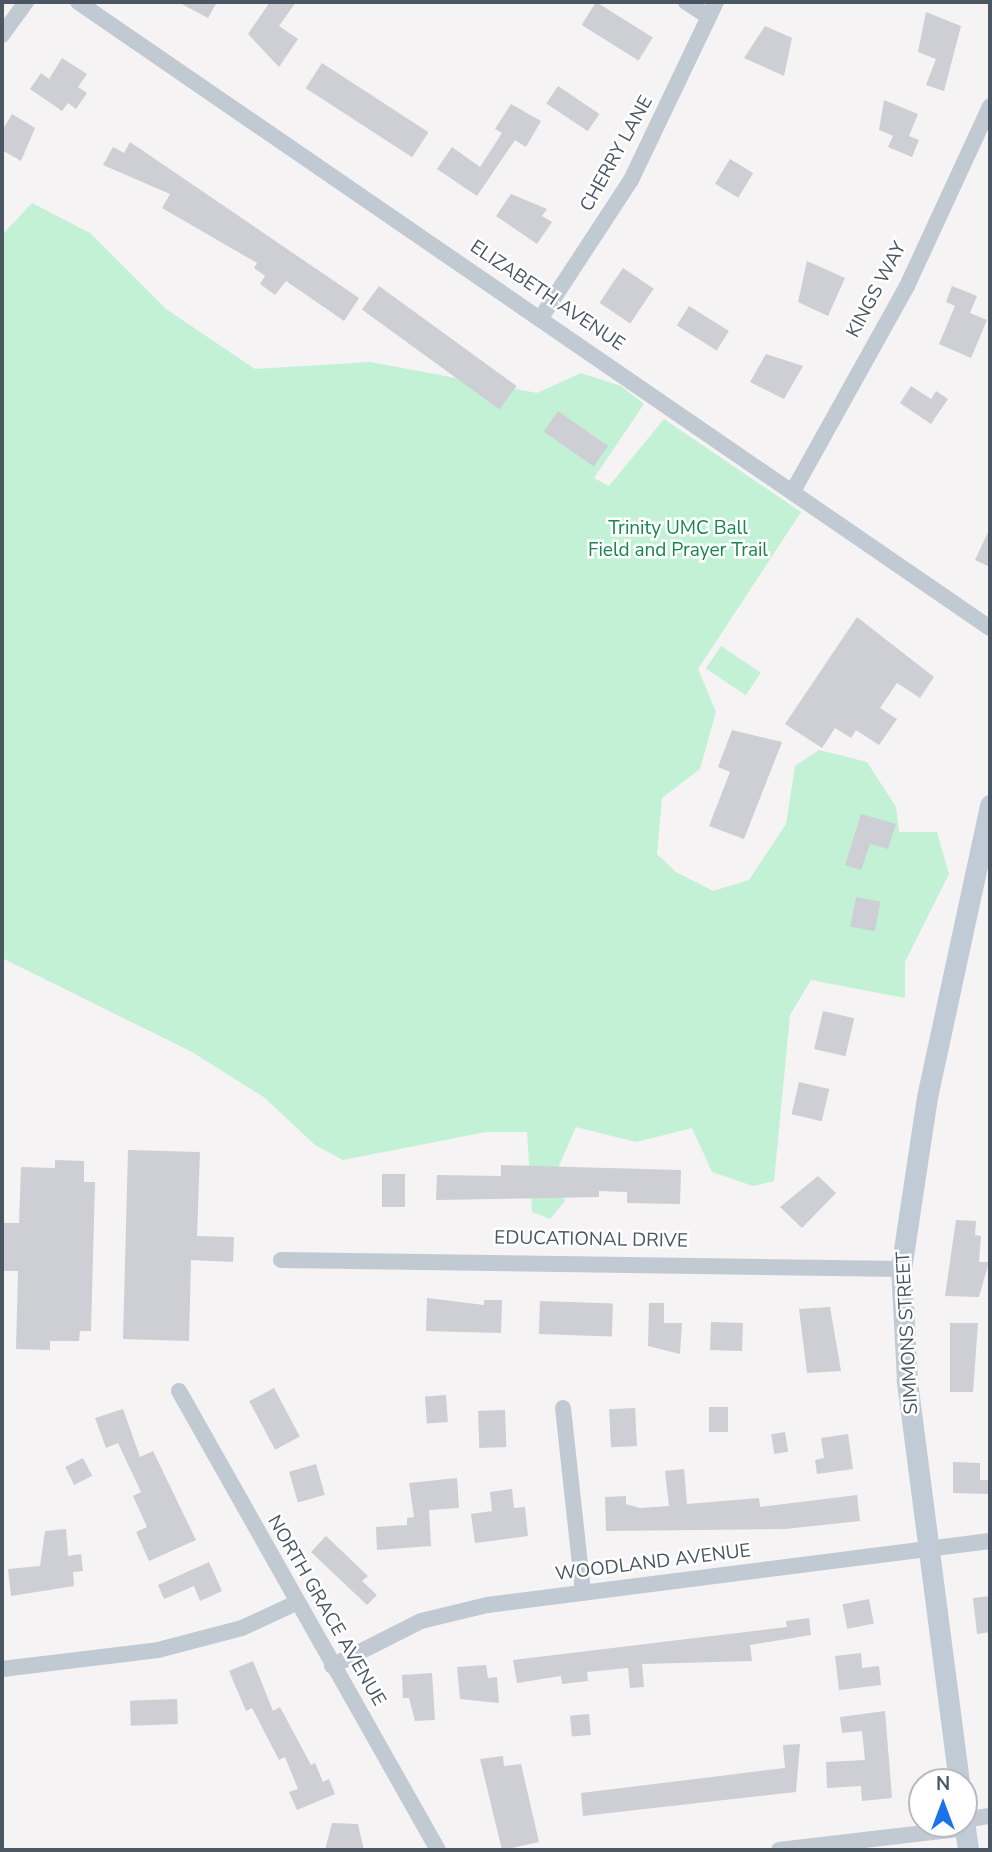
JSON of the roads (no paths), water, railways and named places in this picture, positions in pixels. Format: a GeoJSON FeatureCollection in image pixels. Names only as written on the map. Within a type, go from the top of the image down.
{"type":"FeatureCollection","features":[{"type":"Feature","properties":{"kind":"street"},"geometry":{"type":"LineString","coordinates":[[2,36],[26,2]]}},
{"type":"Feature","properties":{"kind":"street","name":"ELIZABETH AVENUE"},"geometry":{"type":"LineString","coordinates":[[78,2],[990,628]]}},
{"type":"Feature","properties":{"kind":"street"},"geometry":{"type":"LineString","coordinates":[[687,2],[709,17]]}},
{"type":"Feature","properties":{"kind":"street","name":"CHERRY LANE"},"geometry":{"type":"LineString","coordinates":[[540,319],[631,180],[716,2]]}},
{"type":"Feature","properties":{"kind":"street","name":"KINGS WAY"},"geometry":{"type":"LineString","coordinates":[[793,491],[907,286],[990,106]]}},
{"type":"Feature","properties":{"kind":"street","name":"SIMMONS STREET"},"geometry":{"type":"LineString","coordinates":[[957,1768],[928,1548],[901,1269],[927,1097],[990,805]]}},
{"type":"Feature","properties":{"kind":"street","name":"EDUCATIONAL DRIVE"},"geometry":{"type":"LineString","coordinates":[[281,1260],[901,1269]]}},
{"type":"Feature","properties":{"kind":"street","name":"NORTH GRACE AVENUE"},"geometry":{"type":"LineString","coordinates":[[179,1391],[296,1603],[438,1850]]}},
{"type":"Feature","properties":{"kind":"street"},"geometry":{"type":"LineString","coordinates":[[563,1408],[583,1593]]}},
{"type":"Feature","properties":{"kind":"street","name":"WOODLAND AVENUE"},"geometry":{"type":"LineString","coordinates":[[332,1666],[421,1621],[583,1593],[990,1541]]}},
{"type":"Feature","properties":{"kind":"street"},"geometry":{"type":"LineString","coordinates":[[2,1669],[158,1650],[242,1628],[296,1603]]}},
{"type":"Feature","properties":{"kind":"street"},"geometry":{"type":"LineString","coordinates":[[779,1850],[908,1831]]}},
{"type":"Feature","properties":{"kind":"park label","name":"Trinity UMC Ball Field and Prayer Trail"},"geometry":{"type":"Point","coordinates":[678,540]}}]}
